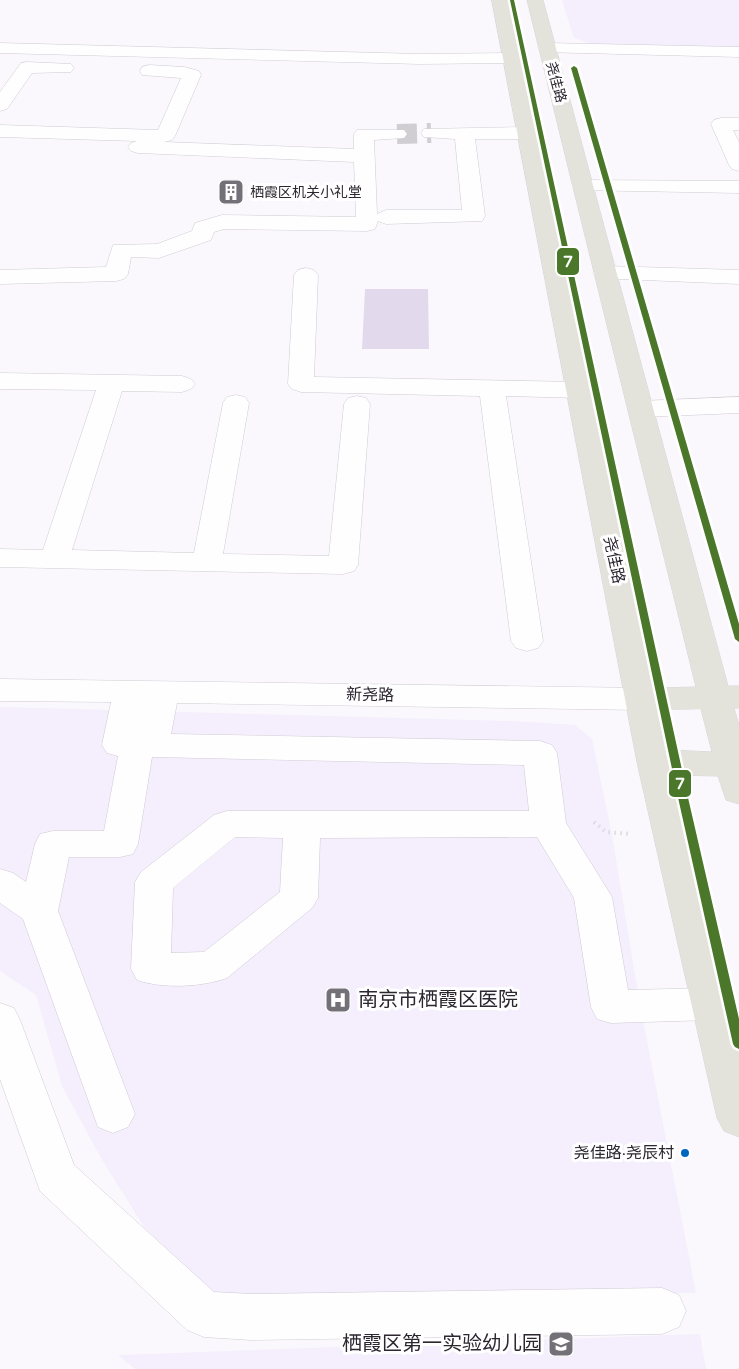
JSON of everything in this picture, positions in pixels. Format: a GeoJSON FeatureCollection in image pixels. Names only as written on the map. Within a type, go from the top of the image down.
{"type":"FeatureCollection","features":[{"type":"Feature","properties":{"kind":"main road","name":"尧佳路"},"geometry":{"type":"LineString","coordinates":[[500,0],[654,762],[739,1118]]}},
{"type":"Feature","properties":{"kind":"main road","name":"尧佳路"},"geometry":{"type":"LineString","coordinates":[[535,0],[640,409],[727,697],[737,773]]}},
{"type":"Feature","properties":{"kind":"main road","name":"新尧路"},"geometry":{"type":"LineString","coordinates":[[643,699],[727,697]]}},
{"type":"Feature","properties":{"kind":"main road"},"geometry":{"type":"LineString","coordinates":[[654,762],[737,773]]}},
{"type":"Feature","properties":{"kind":"street"},"geometry":{"type":"LineString","coordinates":[[0,48],[420,59],[512,58]]}},
{"type":"Feature","properties":{"kind":"street"},"geometry":{"type":"LineString","coordinates":[[547,48],[739,52]]}},
{"type":"Feature","properties":{"kind":"street"},"geometry":{"type":"LineString","coordinates":[[0,66],[94,69]]}},
{"type":"Feature","properties":{"kind":"street"},"geometry":{"type":"LineString","coordinates":[[0,105],[27,67]]}},
{"type":"Feature","properties":{"kind":"street"},"geometry":{"type":"LineString","coordinates":[[0,130],[165,136],[192,75],[128,70]]}},
{"type":"Feature","properties":{"kind":"street"},"geometry":{"type":"LineString","coordinates":[[739,124],[721,124],[739,165]]}},
{"type":"Feature","properties":{"kind":"street"},"geometry":{"type":"LineString","coordinates":[[431,133],[527,133]]}},
{"type":"Feature","properties":{"kind":"street"},"geometry":{"type":"LineString","coordinates":[[386,217],[474,216],[464,133]]}},
{"type":"Feature","properties":{"kind":"street"},"geometry":{"type":"LineString","coordinates":[[0,277],[116,274],[121,250],[159,251],[203,235],[203,228],[222,222],[367,224],[364,134],[397,134]]}},
{"type":"Feature","properties":{"kind":"street"},"geometry":{"type":"LineString","coordinates":[[0,142],[364,156]]}},
{"type":"Feature","properties":{"kind":"street"},"geometry":{"type":"LineString","coordinates":[[583,186],[739,187]]}},
{"type":"Feature","properties":{"kind":"street"},"geometry":{"type":"LineString","coordinates":[[605,273],[739,277]]}},
{"type":"Feature","properties":{"kind":"street"},"geometry":{"type":"LineString","coordinates":[[306,275],[301,384],[579,390]]}},
{"type":"Feature","properties":{"kind":"street"},"geometry":{"type":"LineString","coordinates":[[0,381],[182,384]]}},
{"type":"Feature","properties":{"kind":"street"},"geometry":{"type":"LineString","coordinates":[[55,558],[111,383]]}},
{"type":"Feature","properties":{"kind":"street"},"geometry":{"type":"LineString","coordinates":[[492,388],[527,641]]}},
{"type":"Feature","properties":{"kind":"street"},"geometry":{"type":"LineString","coordinates":[[207,562],[236,403]]}},
{"type":"Feature","properties":{"kind":"street"},"geometry":{"type":"LineString","coordinates":[[0,558],[343,565],[357,404]]}},
{"type":"Feature","properties":{"kind":"street"},"geometry":{"type":"LineString","coordinates":[[640,409],[739,405]]}},
{"type":"Feature","properties":{"kind":"street","name":"新尧路"},"geometry":{"type":"LineString","coordinates":[[0,690],[643,699]]}},
{"type":"Feature","properties":{"kind":"street"},"geometry":{"type":"LineString","coordinates":[[146,692],[118,745],[540,753],[548,824],[593,897],[611,1006],[711,1004]]}},
{"type":"Feature","properties":{"kind":"street"},"geometry":{"type":"LineString","coordinates":[[113,1114],[39,911],[53,844],[120,844],[145,745]]}},
{"type":"Feature","properties":{"kind":"street"},"geometry":{"type":"LineString","coordinates":[[302,825],[299,898],[213,967],[151,969],[154,882],[227,824],[548,824]]}},
{"type":"Feature","properties":{"kind":"street"},"geometry":{"type":"LineString","coordinates":[[0,883],[39,911]]}},
{"type":"Feature","properties":{"kind":"street"},"geometry":{"type":"LineString","coordinates":[[0,1020],[56,1177],[204,1314],[250,1317],[662,1311]]}},
{"type":"Feature","properties":{"kind":"shaded area"},"geometry":{"type":"Polygon","coordinates":[[[562,0],[739,0],[739,47],[592,44],[574,38],[562,0]]]}},
{"type":"Feature","properties":{"kind":"shaded area"},"geometry":{"type":"Polygon","coordinates":[[[365,289],[428,289],[429,349],[362,349],[365,289]]]}},
{"type":"Feature","properties":{"kind":"shaded area","name":"南京市栖霞区医院"},"geometry":{"type":"Polygon","coordinates":[[[0,707],[513,721],[575,725],[592,739],[612,835],[640,1005],[696,1293],[216,1297],[144,1227],[101,1158],[62,1086],[36,995],[0,971],[0,707]]]}},
{"type":"Feature","properties":{"kind":"shaded area","name":"栖霞区第一实验幼儿园"},"geometry":{"type":"Polygon","coordinates":[[[700,1334],[706,1369],[135,1369],[118,1355],[700,1334]]]}},
{"type":"Feature","properties":{"kind":"tunnel"},"geometry":{"type":"LineString","coordinates":[[397,134],[431,133]]}},
{"type":"Feature","properties":{"kind":"transit line","name":"7"},"geometry":{"type":"LineString","coordinates":[[512,0],[684,802],[739,1044]]}},
{"type":"Feature","properties":{"kind":"transit line","name":"7"},"geometry":{"type":"LineString","coordinates":[[574,68],[739,639]]}},
{"type":"Feature","properties":{"kind":"place","name":"栖霞区机关小礼堂"},"geometry":{"type":"Point","coordinates":[231,192]}},
{"type":"Feature","properties":{"kind":"place","name":"南京市栖霞区医院"},"geometry":{"type":"Point","coordinates":[338,1000]}},
{"type":"Feature","properties":{"kind":"place","name":"尧佳路·尧辰村"},"geometry":{"type":"Point","coordinates":[685,1153]}},
{"type":"Feature","properties":{"kind":"place","name":"栖霞区第一实验幼儿园"},"geometry":{"type":"Point","coordinates":[561,1344]}}]}
